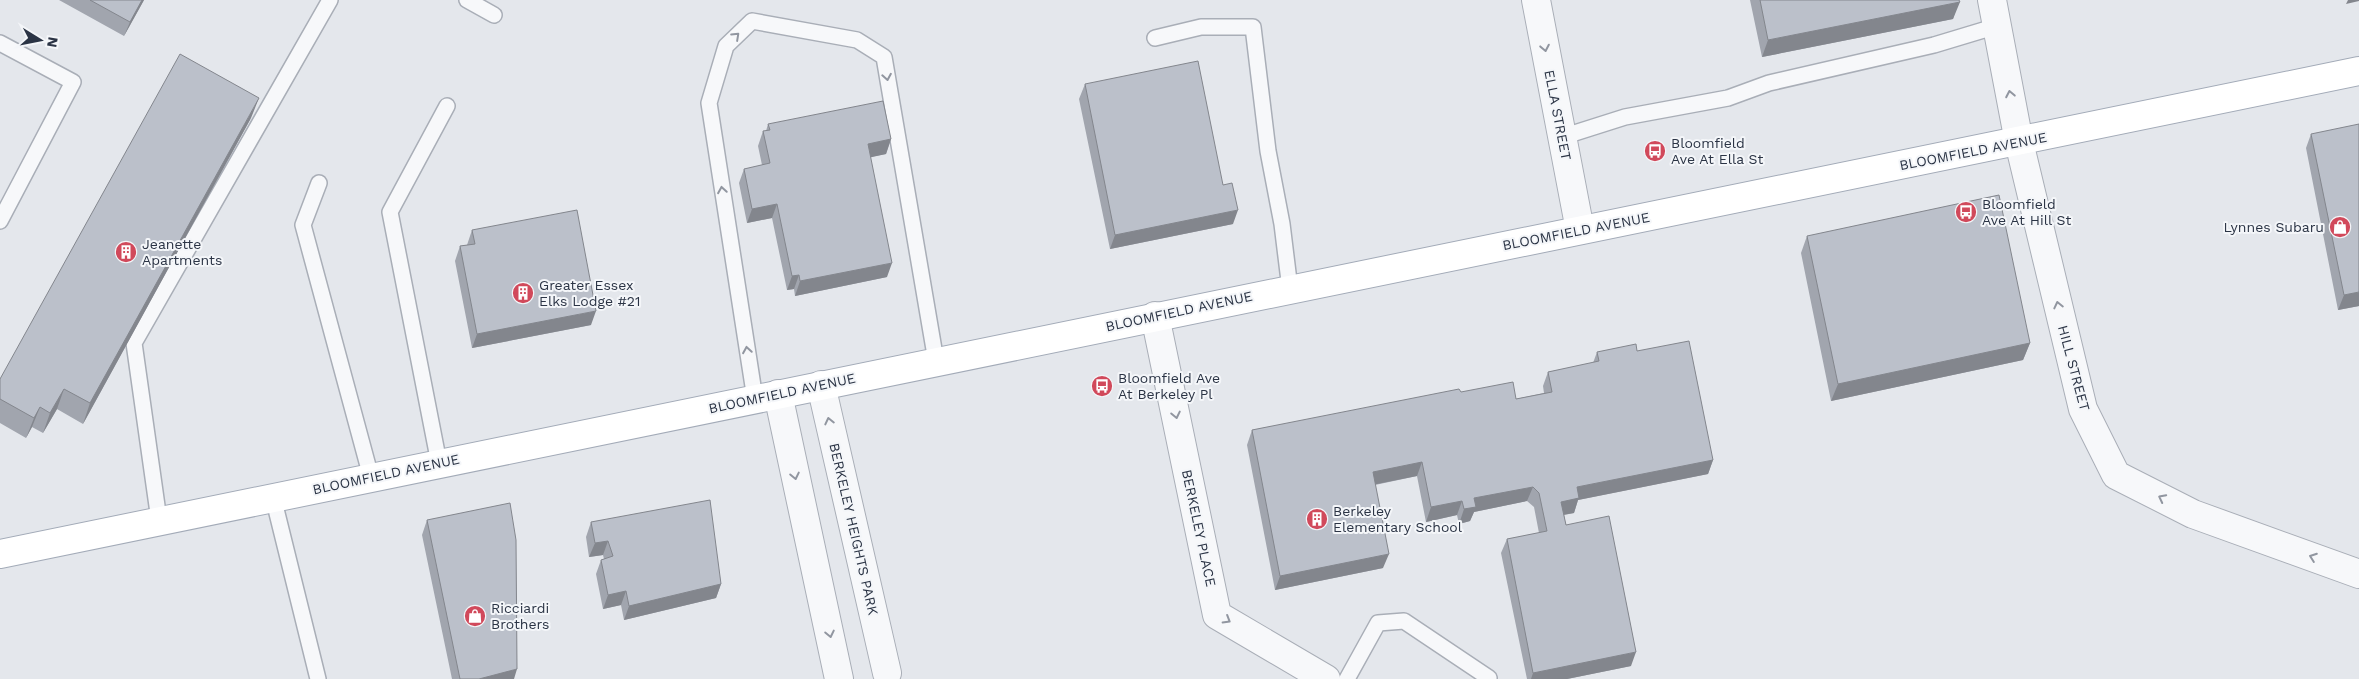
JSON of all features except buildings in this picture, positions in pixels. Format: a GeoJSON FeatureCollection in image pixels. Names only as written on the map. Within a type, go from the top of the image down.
{"type":"FeatureCollection","features":[{"type":"Feature","properties":{"kind":"main road","name":"BLOOMFIELD AVENUE"},"geometry":{"type":"LineString","coordinates":[[0,554],[2359,71]]}},
{"type":"Feature","properties":{"kind":"street","name":"ELLA STREET"},"geometry":{"type":"LineString","coordinates":[[1536,0],[1580,230]]}},
{"type":"Feature","properties":{"kind":"street","name":"HILL STREET"},"geometry":{"type":"LineString","coordinates":[[1992,0],[2019,142],[2082,409],[2116,475],[2193,514],[2359,574]]}},
{"type":"Feature","properties":{"kind":"street","name":"BERKELEY PLACE"},"geometry":{"type":"LineString","coordinates":[[1155,316],[1217,614],[1326,679]]}},
{"type":"Feature","properties":{"kind":"street","name":"BERKELEY HEIGHTS PARK"},"geometry":{"type":"LineString","coordinates":[[821,385],[886,677]]}},
{"type":"Feature","properties":{"kind":"street"},"geometry":{"type":"LineString","coordinates":[[766,396],[839,679]]}},
{"type":"Feature","properties":{"kind":"lane"},"geometry":{"type":"LineString","coordinates":[[160,520],[134,343],[330,0]]}},
{"type":"Feature","properties":{"kind":"lane"},"geometry":{"type":"LineString","coordinates":[[467,0],[494,15]]}},
{"type":"Feature","properties":{"kind":"lane"},"geometry":{"type":"LineString","coordinates":[[766,396],[709,103],[726,46],[752,21],[857,40],[884,56],[936,361]]}},
{"type":"Feature","properties":{"kind":"lane"},"geometry":{"type":"LineString","coordinates":[[1562,138],[1625,117],[1728,98],[1769,83],[1934,45],[1997,26]]}},
{"type":"Feature","properties":{"kind":"lane"},"geometry":{"type":"LineString","coordinates":[[1155,38],[1200,28],[1253,27],[1268,151],[1282,224],[1290,289]]}},
{"type":"Feature","properties":{"kind":"lane"},"geometry":{"type":"LineString","coordinates":[[0,44],[73,82],[0,221]]}},
{"type":"Feature","properties":{"kind":"lane"},"geometry":{"type":"LineString","coordinates":[[439,463],[390,212],[447,106]]}},
{"type":"Feature","properties":{"kind":"lane"},"geometry":{"type":"LineString","coordinates":[[319,183],[303,225],[371,477]]}},
{"type":"Feature","properties":{"kind":"lane"},"geometry":{"type":"LineString","coordinates":[[273,497],[318,679]]}},
{"type":"Feature","properties":{"kind":"lane"},"geometry":{"type":"LineString","coordinates":[[1347,679],[1378,623],[1404,621],[1490,678]]}},
{"type":"Feature","properties":{"kind":"place","name":"Bloomfield Ave At Ella St"},"geometry":{"type":"Point","coordinates":[1655,151]}},
{"type":"Feature","properties":{"kind":"place","name":"Bloomfield Ave At Hill St"},"geometry":{"type":"Point","coordinates":[1966,212]}},
{"type":"Feature","properties":{"kind":"place","name":"Lynnes Subaru"},"geometry":{"type":"Point","coordinates":[2340,227]}},
{"type":"Feature","properties":{"kind":"place","name":"Jeanette Apartments"},"geometry":{"type":"Point","coordinates":[126,252]}},
{"type":"Feature","properties":{"kind":"place","name":"Greater Essex Elks Lodge #21"},"geometry":{"type":"Point","coordinates":[523,293]}},
{"type":"Feature","properties":{"kind":"place","name":"Bloomfield Ave At Berkeley Pl"},"geometry":{"type":"Point","coordinates":[1102,386]}},
{"type":"Feature","properties":{"kind":"place","name":"Berkeley Elementary School"},"geometry":{"type":"Point","coordinates":[1317,519]}},
{"type":"Feature","properties":{"kind":"place","name":"Ricciardi Brothers"},"geometry":{"type":"Point","coordinates":[475,616]}}]}
